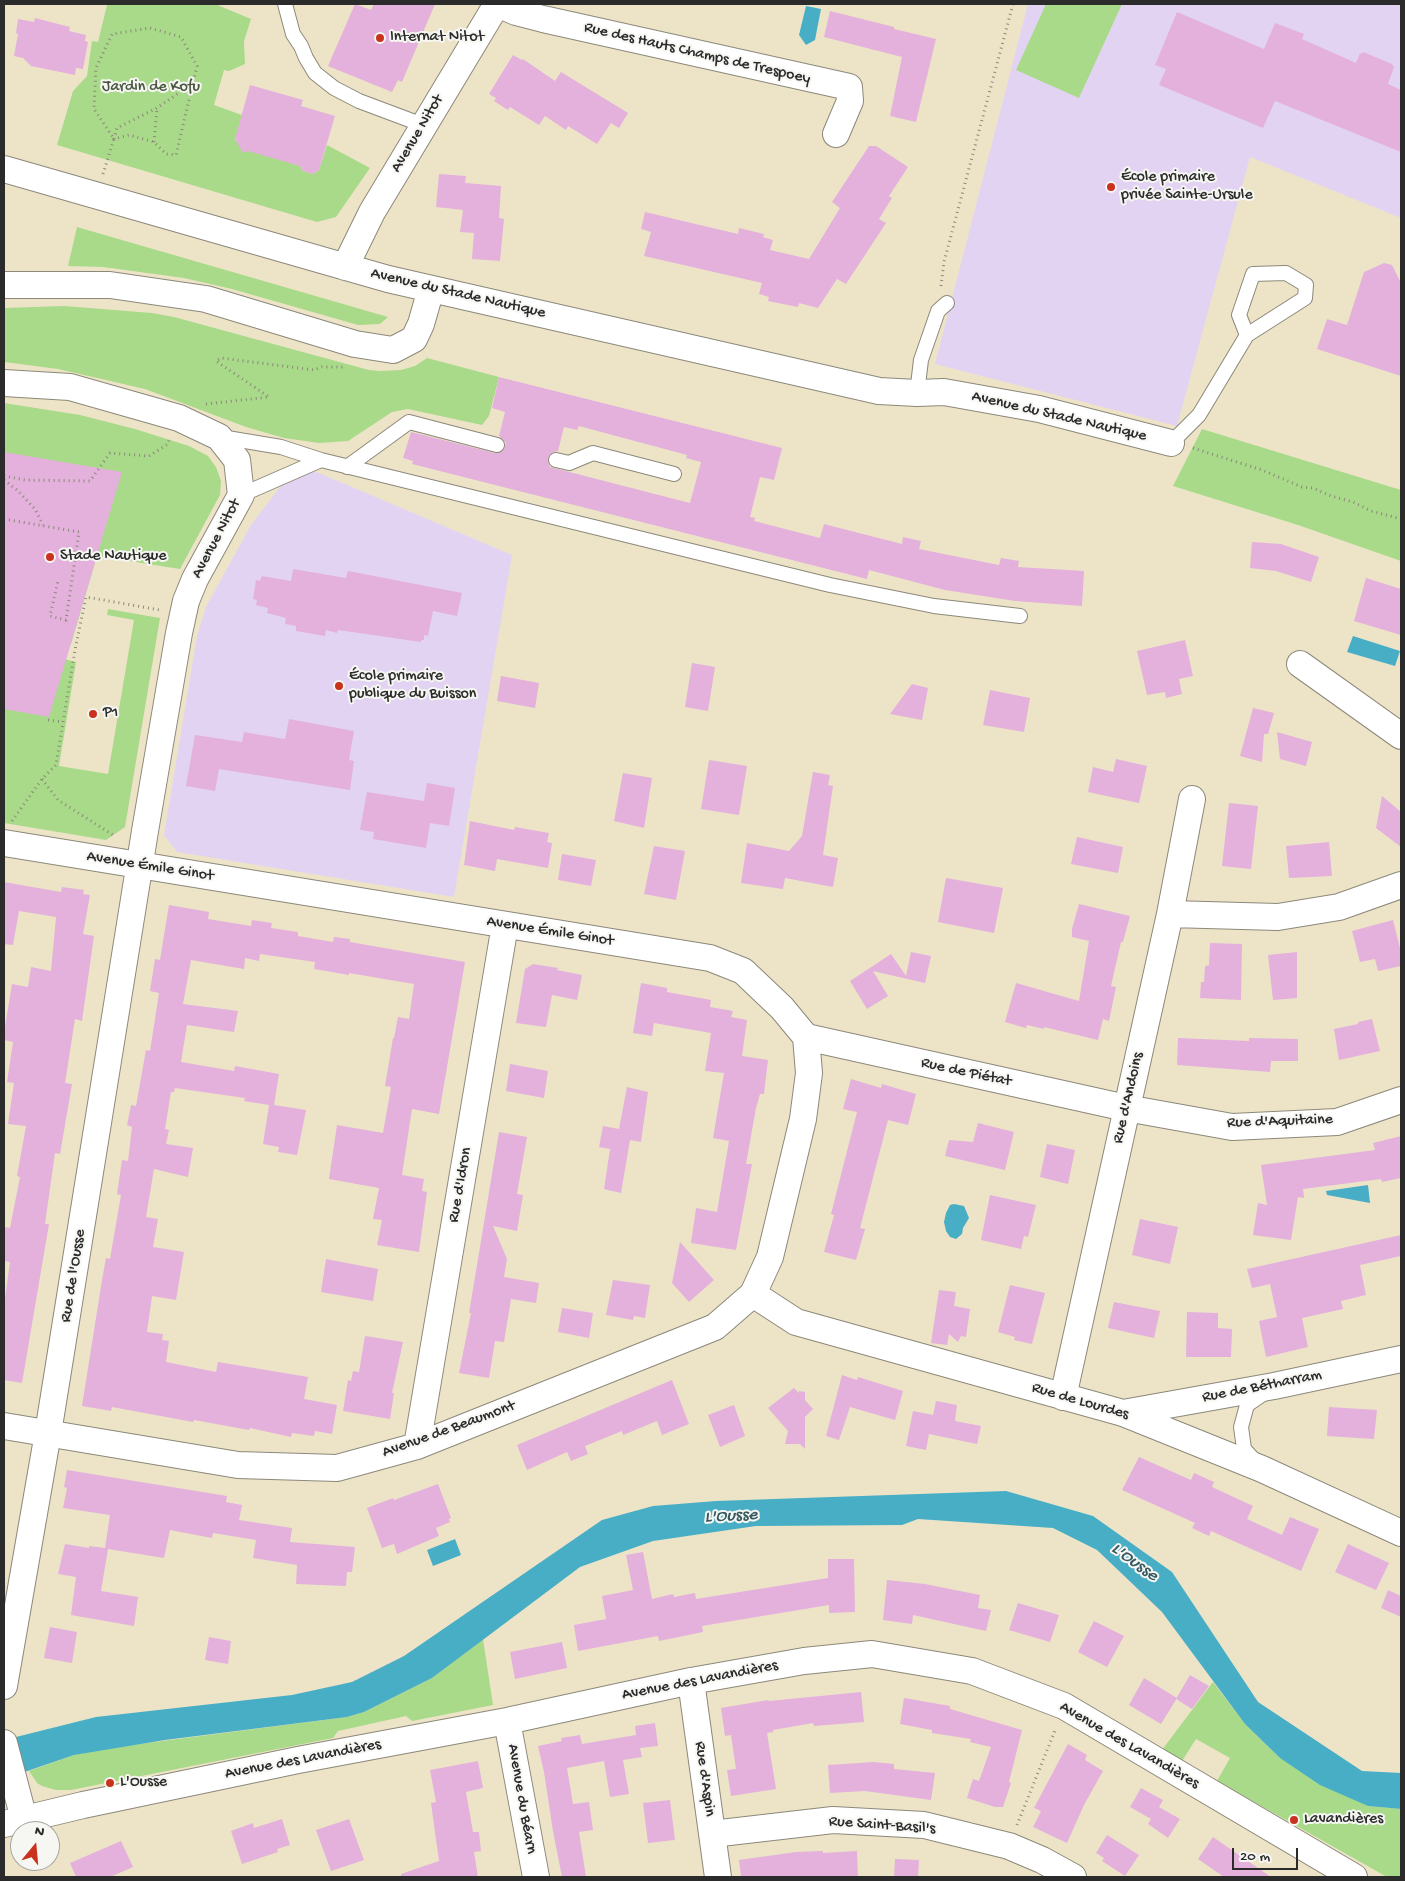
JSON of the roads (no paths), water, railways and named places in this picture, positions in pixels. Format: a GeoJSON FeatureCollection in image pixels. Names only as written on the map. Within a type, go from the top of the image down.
{"type":"FeatureCollection","features":[{"type":"Feature","properties":{"kind":"street","name":"Avenue Nitot"},"geometry":{"type":"LineString","coordinates":[[345,267],[372,212],[498,4]]}},
{"type":"Feature","properties":{"kind":"street","name":"Rue des Hauts Champs de Trespoey"},"geometry":{"type":"LineString","coordinates":[[498,4],[516,12],[543,19],[848,88],[850,101],[836,134]]}},
{"type":"Feature","properties":{"kind":"street","name":"Avenue du Stade Nautique"},"geometry":{"type":"LineString","coordinates":[[4,169],[388,280],[879,391],[944,392],[1039,409],[1171,444]]}},
{"type":"Feature","properties":{"kind":"street"},"geometry":{"type":"LineString","coordinates":[[4,285],[110,285],[206,300],[355,344],[393,350],[414,339],[421,324],[431,289]]}},
{"type":"Feature","properties":{"kind":"street"},"geometry":{"type":"LineString","coordinates":[[4,383],[70,387],[178,418],[219,436]]}},
{"type":"Feature","properties":{"kind":"street","name":"Avenue Nitot"},"geometry":{"type":"LineString","coordinates":[[140,866],[186,601],[195,579],[241,495],[236,460],[219,436]]}},
{"type":"Feature","properties":{"kind":"street"},"geometry":{"type":"LineString","coordinates":[[1300,664],[1401,736]]}},
{"type":"Feature","properties":{"kind":"street","name":"Rue d'Andoins"},"geometry":{"type":"LineString","coordinates":[[1063,1397],[1170,914],[1192,799]]}},
{"type":"Feature","properties":{"kind":"street","name":"Avenue Émile Ginot"},"geometry":{"type":"LineString","coordinates":[[7,834],[140,866],[710,958],[743,971],[782,1008],[806,1038]]}},
{"type":"Feature","properties":{"kind":"street","name":"Rue de l'Ousse"},"geometry":{"type":"LineString","coordinates":[[4,1686],[48,1433],[140,866]]}},
{"type":"Feature","properties":{"kind":"street"},"geometry":{"type":"LineString","coordinates":[[1170,914],[1278,917],[1339,907],[1401,885]]}},
{"type":"Feature","properties":{"kind":"street","name":"Rue d'Idron"},"geometry":{"type":"LineString","coordinates":[[416,1446],[505,925]]}},
{"type":"Feature","properties":{"kind":"street"},"geometry":{"type":"LineString","coordinates":[[753,1294],[770,1257],[803,1119],[809,1073],[806,1038]]}},
{"type":"Feature","properties":{"kind":"street","name":"Rue de Piétat"},"geometry":{"type":"LineString","coordinates":[[806,1038],[1126,1108]]}},
{"type":"Feature","properties":{"kind":"street","name":"Rue d'Aquitaine"},"geometry":{"type":"LineString","coordinates":[[1126,1108],[1232,1127],[1337,1122],[1401,1100]]}},
{"type":"Feature","properties":{"kind":"street","name":"Avenue de Beaumont"},"geometry":{"type":"LineString","coordinates":[[4,1426],[238,1465],[337,1468],[416,1446],[715,1327],[753,1294]]}},
{"type":"Feature","properties":{"kind":"street","name":"Rue de Lourdes"},"geometry":{"type":"LineString","coordinates":[[753,1294],[796,1322],[1123,1413],[1262,1469],[1401,1533]]}},
{"type":"Feature","properties":{"kind":"street","name":"Rue de Bétharram"},"geometry":{"type":"LineString","coordinates":[[1123,1413],[1274,1386],[1401,1359]]}},
{"type":"Feature","properties":{"kind":"street","name":"Avenue des Lavandières"},"geometry":{"type":"LineString","coordinates":[[14,1821],[298,1760],[507,1721],[691,1681],[804,1661],[872,1654],[972,1671],[1064,1706],[1354,1877]]}},
{"type":"Feature","properties":{"kind":"street","name":"Rue d'Aspin"},"geometry":{"type":"LineString","coordinates":[[691,1681],[718,1877]]}},
{"type":"Feature","properties":{"kind":"street","name":"Avenue du Béarn"},"geometry":{"type":"LineString","coordinates":[[507,1721],[536,1877]]}},
{"type":"Feature","properties":{"kind":"street"},"geometry":{"type":"LineString","coordinates":[[4,1743],[15,1786],[14,1821]]}},
{"type":"Feature","properties":{"kind":"street","name":"Rue Saint-Basil's"},"geometry":{"type":"LineString","coordinates":[[712,1834],[833,1820],[924,1825],[1009,1846],[1042,1860],[1074,1877]]}},
{"type":"Feature","properties":{"kind":"lane"},"geometry":{"type":"LineString","coordinates":[[285,4],[293,34],[315,73],[334,88],[359,101],[423,125]]}},
{"type":"Feature","properties":{"kind":"lane"},"geometry":{"type":"LineString","coordinates":[[1171,444],[1199,415],[1247,335],[1305,298],[1306,284],[1286,273],[1253,274],[1239,315],[1247,335]]}},
{"type":"Feature","properties":{"kind":"lane"},"geometry":{"type":"LineString","coordinates":[[918,393],[921,360],[943,307]]}},
{"type":"Feature","properties":{"kind":"lane"},"geometry":{"type":"LineString","coordinates":[[346,466],[409,422],[497,445]]}},
{"type":"Feature","properties":{"kind":"lane"},"geometry":{"type":"LineString","coordinates":[[219,436],[281,447],[321,460],[830,585],[934,606],[1020,616]]}},
{"type":"Feature","properties":{"kind":"lane"},"geometry":{"type":"LineString","coordinates":[[556,460],[569,464],[593,453],[674,474]]}},
{"type":"Feature","properties":{"kind":"lane"},"geometry":{"type":"LineString","coordinates":[[241,495],[321,460]]}},
{"type":"Feature","properties":{"kind":"lane"},"geometry":{"type":"LineString","coordinates":[[1262,1469],[1244,1449],[1241,1427],[1247,1405],[1274,1386]]}},
{"type":"Feature","properties":{"kind":"water"},"geometry":{"type":"Polygon","coordinates":[[[806,6],[821,9],[815,40],[806,45],[799,35],[806,6]]]}},
{"type":"Feature","properties":{"kind":"water"},"geometry":{"type":"Polygon","coordinates":[[[1353,636],[1400,651],[1395,666],[1347,652],[1353,636]]]}},
{"type":"Feature","properties":{"kind":"water"},"geometry":{"type":"Polygon","coordinates":[[[1368,1185],[1370,1203],[1327,1195],[1326,1191],[1368,1185]]]}},
{"type":"Feature","properties":{"kind":"water"},"geometry":{"type":"Polygon","coordinates":[[[950,1205],[964,1206],[969,1218],[962,1234],[956,1239],[950,1237],[944,1222],[950,1205]]]}},
{"type":"Feature","properties":{"kind":"water","name":"L'Ousse"},"geometry":{"type":"Polygon","coordinates":[[[1006,1491],[1093,1516],[1172,1572],[1258,1702],[1362,1771],[1401,1773],[1401,1809],[1368,1806],[1320,1785],[1280,1758],[1245,1724],[1162,1612],[1097,1550],[1053,1528],[918,1519],[902,1525],[756,1526],[653,1541],[580,1567],[432,1678],[364,1712],[347,1717],[165,1740],[74,1755],[4,1779],[4,1740],[96,1717],[292,1695],[352,1682],[404,1656],[602,1520],[653,1506],[716,1501],[1006,1491]]]}},
{"type":"Feature","properties":{"kind":"water"},"geometry":{"type":"Polygon","coordinates":[[[455,1539],[461,1555],[433,1566],[427,1550],[455,1539]]]}},
{"type":"Feature","properties":{"kind":"place","name":"Internat Nitot"},"geometry":{"type":"Point","coordinates":[380,38]}},
{"type":"Feature","properties":{"kind":"place","name":"École primaire privée Sainte-Ursule"},"geometry":{"type":"Point","coordinates":[1111,187]}},
{"type":"Feature","properties":{"kind":"place","name":"Stade Nautique"},"geometry":{"type":"Point","coordinates":[50,557]}},
{"type":"Feature","properties":{"kind":"place","name":"École primaire publique du Buisson"},"geometry":{"type":"Point","coordinates":[339,686]}},
{"type":"Feature","properties":{"kind":"place","name":"P1"},"geometry":{"type":"Point","coordinates":[93,714]}},
{"type":"Feature","properties":{"kind":"place","name":"L'Ousse"},"geometry":{"type":"Point","coordinates":[110,1783]}},
{"type":"Feature","properties":{"kind":"place","name":"Lavandières"},"geometry":{"type":"Point","coordinates":[1294,1820]}},
{"type":"Feature","properties":{"kind":"park label","name":"Jardin de Kofu"},"geometry":{"type":"Point","coordinates":[151,88]}}]}
